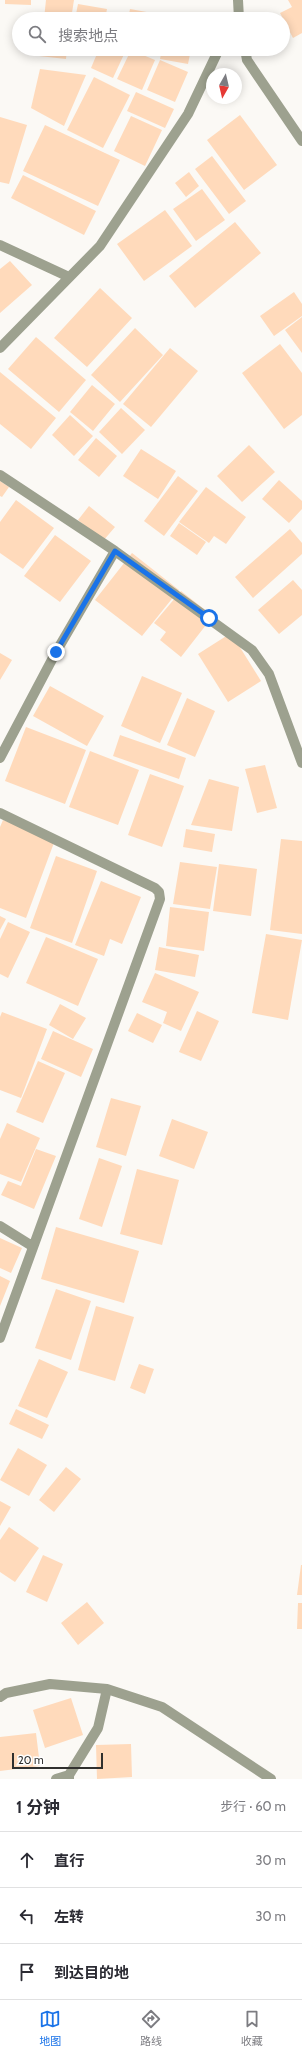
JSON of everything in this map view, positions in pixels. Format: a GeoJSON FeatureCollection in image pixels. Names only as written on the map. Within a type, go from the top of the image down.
{"type":"FeatureCollection","features":[{"type":"Feature","properties":{"kind":"street"},"geometry":{"type":"LineString","coordinates":[[0,348],[100,246],[188,114],[216,56]]}},
{"type":"Feature","properties":{"kind":"street"},"geometry":{"type":"LineString","coordinates":[[246,56],[247,60],[302,141]]}},
{"type":"Feature","properties":{"kind":"street"},"geometry":{"type":"LineString","coordinates":[[0,245],[69,277]]}},
{"type":"Feature","properties":{"kind":"street"},"geometry":{"type":"LineString","coordinates":[[0,475],[115,551],[252,650],[269,674],[302,763]]}},
{"type":"Feature","properties":{"kind":"street"},"geometry":{"type":"LineString","coordinates":[[0,758],[56,652],[115,551]]}},
{"type":"Feature","properties":{"kind":"street"},"geometry":{"type":"LineString","coordinates":[[0,813],[154,888],[159,892],[160,899],[32,1246],[0,1338]]}},
{"type":"Feature","properties":{"kind":"street"},"geometry":{"type":"LineString","coordinates":[[0,1226],[32,1246]]}},
{"type":"Feature","properties":{"kind":"street"},"geometry":{"type":"LineString","coordinates":[[0,1697],[6,1693],[50,1684],[107,1689],[162,1707],[271,1779]]}},
{"type":"Feature","properties":{"kind":"street"},"geometry":{"type":"LineString","coordinates":[[56,1779],[69,1777],[98,1728],[107,1689]]}},
{"type":"Feature","properties":{"kind":"building"},"geometry":{"type":"Polygon","coordinates":[[[5,0],[31,0],[31,5],[5,4],[5,0]]]}},
{"type":"Feature","properties":{"kind":"building"},"geometry":{"type":"Polygon","coordinates":[[[46,0],[74,0],[72,12],[45,12],[46,0]]]}},
{"type":"Feature","properties":{"kind":"building"},"geometry":{"type":"Polygon","coordinates":[[[288,0],[302,0],[302,33],[293,38],[290,32],[290,12],[282,12],[292,7],[288,0]]]}},
{"type":"Feature","properties":{"kind":"building"},"geometry":{"type":"Polygon","coordinates":[[[78,4],[107,9],[106,12],[76,12],[78,4]]]}},
{"type":"Feature","properties":{"kind":"building"},"geometry":{"type":"Polygon","coordinates":[[[130,9],[147,12],[129,12],[130,9]]]}},
{"type":"Feature","properties":{"kind":"building"},"geometry":{"type":"Polygon","coordinates":[[[39,56],[66,56],[66,59],[39,56]]]}},
{"type":"Feature","properties":{"kind":"building"},"geometry":{"type":"Polygon","coordinates":[[[96,56],[123,56],[113,78],[91,68],[96,56]]]}},
{"type":"Feature","properties":{"kind":"building"},"geometry":{"type":"Polygon","coordinates":[[[128,56],[145,56],[155,60],[142,90],[117,79],[128,56]]]}},
{"type":"Feature","properties":{"kind":"building"},"geometry":{"type":"Polygon","coordinates":[[[161,56],[190,56],[188,64],[160,59],[161,56]]]}},
{"type":"Feature","properties":{"kind":"building"},"geometry":{"type":"Polygon","coordinates":[[[160,60],[188,72],[175,102],[147,90],[160,60]]]}},
{"type":"Feature","properties":{"kind":"building"},"geometry":{"type":"Polygon","coordinates":[[[40,69],[86,75],[64,126],[31,108],[40,69]]]}},
{"type":"Feature","properties":{"kind":"building"},"geometry":{"type":"Polygon","coordinates":[[[94,77],[130,95],[103,148],[67,130],[94,77]]]}},
{"type":"Feature","properties":{"kind":"building"},"geometry":{"type":"Polygon","coordinates":[[[136,92],[174,109],[165,128],[127,111],[136,92]]]}},
{"type":"Feature","properties":{"kind":"building"},"geometry":{"type":"Polygon","coordinates":[[[240,115],[277,165],[244,190],[207,140],[240,115]]]}},
{"type":"Feature","properties":{"kind":"building"},"geometry":{"type":"Polygon","coordinates":[[[131,116],[162,130],[145,166],[114,151],[131,116]]]}},
{"type":"Feature","properties":{"kind":"building"},"geometry":{"type":"Polygon","coordinates":[[[0,117],[27,125],[9,184],[0,182],[0,117]]]}},
{"type":"Feature","properties":{"kind":"building"},"geometry":{"type":"Polygon","coordinates":[[[45,125],[120,160],[98,206],[23,171],[45,125]]]}},
{"type":"Feature","properties":{"kind":"building"},"geometry":{"type":"Polygon","coordinates":[[[212,156],[246,201],[229,214],[195,169],[212,156]]]}},
{"type":"Feature","properties":{"kind":"building"},"geometry":{"type":"Polygon","coordinates":[[[189,172],[199,186],[186,197],[175,183],[189,172]]]}},
{"type":"Feature","properties":{"kind":"building"},"geometry":{"type":"Polygon","coordinates":[[[23,175],[96,211],[84,235],[11,198],[23,175]]]}},
{"type":"Feature","properties":{"kind":"building"},"geometry":{"type":"Polygon","coordinates":[[[202,189],[225,220],[196,241],[173,209],[202,189]]]}},
{"type":"Feature","properties":{"kind":"building"},"geometry":{"type":"Polygon","coordinates":[[[165,210],[192,246],[144,281],[117,244],[165,210]]]}},
{"type":"Feature","properties":{"kind":"building"},"geometry":{"type":"Polygon","coordinates":[[[235,222],[261,253],[195,308],[169,276],[235,222]]]}},
{"type":"Feature","properties":{"kind":"building"},"geometry":{"type":"Polygon","coordinates":[[[10,261],[32,285],[0,313],[0,269],[10,261]]]}},
{"type":"Feature","properties":{"kind":"building"},"geometry":{"type":"Polygon","coordinates":[[[100,288],[132,318],[87,367],[54,338],[100,288]]]}},
{"type":"Feature","properties":{"kind":"building"},"geometry":{"type":"Polygon","coordinates":[[[294,292],[302,304],[302,316],[274,336],[260,316],[294,292]]]}},
{"type":"Feature","properties":{"kind":"building"},"geometry":{"type":"Polygon","coordinates":[[[302,317],[302,353],[285,330],[302,317]]]}},
{"type":"Feature","properties":{"kind":"building"},"geometry":{"type":"Polygon","coordinates":[[[135,328],[163,355],[120,402],[91,375],[135,328]]]}},
{"type":"Feature","properties":{"kind":"building"},"geometry":{"type":"Polygon","coordinates":[[[36,337],[86,380],[59,412],[8,369],[36,337]]]}},
{"type":"Feature","properties":{"kind":"building"},"geometry":{"type":"Polygon","coordinates":[[[280,344],[302,373],[302,415],[284,429],[242,373],[280,344]]]}},
{"type":"Feature","properties":{"kind":"building"},"geometry":{"type":"Polygon","coordinates":[[[170,348],[198,371],[151,427],[123,404],[170,348]]]}},
{"type":"Feature","properties":{"kind":"building"},"geometry":{"type":"Polygon","coordinates":[[[0,372],[56,418],[31,449],[0,424],[0,372]]]}},
{"type":"Feature","properties":{"kind":"building"},"geometry":{"type":"Polygon","coordinates":[[[92,385],[115,404],[93,431],[70,412],[92,385]]]}},
{"type":"Feature","properties":{"kind":"building"},"geometry":{"type":"Polygon","coordinates":[[[121,408],[145,430],[122,454],[99,432],[121,408]]]}},
{"type":"Feature","properties":{"kind":"building"},"geometry":{"type":"Polygon","coordinates":[[[70,415],[93,436],[74,456],[52,435],[70,415]]]}},
{"type":"Feature","properties":{"kind":"building"},"geometry":{"type":"Polygon","coordinates":[[[96,438],[117,456],[99,477],[78,460],[96,438]]]}},
{"type":"Feature","properties":{"kind":"building"},"geometry":{"type":"Polygon","coordinates":[[[249,445],[275,472],[242,502],[217,476],[249,445]]]}},
{"type":"Feature","properties":{"kind":"building"},"geometry":{"type":"Polygon","coordinates":[[[141,449],[176,471],[158,499],[123,476],[141,449]]]}},
{"type":"Feature","properties":{"kind":"building"},"geometry":{"type":"Polygon","coordinates":[[[178,476],[198,491],[164,536],[144,521],[178,476]]]}},
{"type":"Feature","properties":{"kind":"building"},"geometry":{"type":"Polygon","coordinates":[[[279,480],[302,501],[302,509],[289,523],[262,499],[279,480]]]}},
{"type":"Feature","properties":{"kind":"building"},"geometry":{"type":"Polygon","coordinates":[[[0,481],[9,487],[2,497],[0,496],[0,481]]]}},
{"type":"Feature","properties":{"kind":"building"},"geometry":{"type":"Polygon","coordinates":[[[206,487],[246,517],[226,544],[214,536],[209,543],[179,522],[206,487]]]}},
{"type":"Feature","properties":{"kind":"building"},"geometry":{"type":"Polygon","coordinates":[[[16,500],[54,528],[23,569],[0,553],[0,522],[16,500]]]}},
{"type":"Feature","properties":{"kind":"building"},"geometry":{"type":"Polygon","coordinates":[[[89,506],[115,527],[103,541],[78,520],[89,506]]]}},
{"type":"Feature","properties":{"kind":"building"},"geometry":{"type":"Polygon","coordinates":[[[179,523],[206,542],[197,555],[170,536],[179,523]]]}},
{"type":"Feature","properties":{"kind":"building"},"geometry":{"type":"Polygon","coordinates":[[[290,529],[302,543],[302,554],[253,598],[235,577],[290,529]]]}},
{"type":"Feature","properties":{"kind":"building"},"geometry":{"type":"Polygon","coordinates":[[[55,535],[91,561],[60,602],[24,576],[55,535]]]}},
{"type":"Feature","properties":{"kind":"building"},"geometry":{"type":"Polygon","coordinates":[[[132,553],[179,590],[142,636],[95,600],[132,553]]]}},
{"type":"Feature","properties":{"kind":"building"},"geometry":{"type":"Polygon","coordinates":[[[293,580],[302,590],[302,615],[279,634],[258,610],[293,580]]]}},
{"type":"Feature","properties":{"kind":"building"},"geometry":{"type":"Polygon","coordinates":[[[181,591],[213,616],[181,657],[160,640],[166,632],[154,623],[181,591]]]}},
{"type":"Feature","properties":{"kind":"building"},"geometry":{"type":"Polygon","coordinates":[[[231,633],[261,681],[228,702],[198,654],[231,633]]]}},
{"type":"Feature","properties":{"kind":"building"},"geometry":{"type":"Polygon","coordinates":[[[0,653],[12,660],[0,680],[0,653]]]}},
{"type":"Feature","properties":{"kind":"building"},"geometry":{"type":"Polygon","coordinates":[[[142,676],[182,693],[160,743],[121,726],[142,676]]]}},
{"type":"Feature","properties":{"kind":"building"},"geometry":{"type":"Polygon","coordinates":[[[50,686],[104,716],[87,746],[33,716],[50,686]]]}},
{"type":"Feature","properties":{"kind":"building"},"geometry":{"type":"Polygon","coordinates":[[[187,698],[215,711],[195,757],[167,745],[187,698]]]}},
{"type":"Feature","properties":{"kind":"building"},"geometry":{"type":"Polygon","coordinates":[[[26,727],[86,750],[65,804],[5,781],[26,727]]]}},
{"type":"Feature","properties":{"kind":"building"},"geometry":{"type":"Polygon","coordinates":[[[120,735],[186,758],[179,779],[113,756],[120,735]]]}},
{"type":"Feature","properties":{"kind":"building"},"geometry":{"type":"Polygon","coordinates":[[[90,751],[139,770],[118,825],[69,807],[90,751]]]}},
{"type":"Feature","properties":{"kind":"building"},"geometry":{"type":"Polygon","coordinates":[[[265,765],[277,808],[257,813],[245,769],[265,765]]]}},
{"type":"Feature","properties":{"kind":"building"},"geometry":{"type":"Polygon","coordinates":[[[150,774],[184,786],[162,847],[128,835],[150,774]]]}},
{"type":"Feature","properties":{"kind":"building"},"geometry":{"type":"Polygon","coordinates":[[[209,779],[239,787],[232,831],[191,825],[209,779]]]}},
{"type":"Feature","properties":{"kind":"building"},"geometry":{"type":"Polygon","coordinates":[[[3,820],[55,840],[26,918],[0,908],[0,827],[3,820]]]}},
{"type":"Feature","properties":{"kind":"building"},"geometry":{"type":"Polygon","coordinates":[[[186,829],[215,834],[212,852],[183,847],[186,829]]]}},
{"type":"Feature","properties":{"kind":"building"},"geometry":{"type":"Polygon","coordinates":[[[281,839],[302,841],[302,934],[270,930],[281,839]]]}},
{"type":"Feature","properties":{"kind":"building"},"geometry":{"type":"Polygon","coordinates":[[[56,856],[97,871],[72,943],[30,928],[56,856]]]}},
{"type":"Feature","properties":{"kind":"building"},"geometry":{"type":"Polygon","coordinates":[[[180,862],[217,867],[210,909],[173,904],[180,862]]]}},
{"type":"Feature","properties":{"kind":"building"},"geometry":{"type":"Polygon","coordinates":[[[219,864],[257,869],[251,916],[213,911],[219,864]]]}},
{"type":"Feature","properties":{"kind":"building"},"geometry":{"type":"Polygon","coordinates":[[[101,881],[141,897],[122,944],[110,939],[104,956],[75,945],[101,881]]]}},
{"type":"Feature","properties":{"kind":"building"},"geometry":{"type":"Polygon","coordinates":[[[170,907],[209,912],[204,951],[166,946],[170,907]]]}},
{"type":"Feature","properties":{"kind":"building"},"geometry":{"type":"Polygon","coordinates":[[[0,916],[6,919],[0,930],[0,916]]]}},
{"type":"Feature","properties":{"kind":"building"},"geometry":{"type":"Polygon","coordinates":[[[8,922],[30,932],[8,978],[0,974],[0,939],[8,922]]]}},
{"type":"Feature","properties":{"kind":"building"},"geometry":{"type":"Polygon","coordinates":[[[266,934],[302,940],[288,1020],[252,1013],[266,934]]]}},
{"type":"Feature","properties":{"kind":"building"},"geometry":{"type":"Polygon","coordinates":[[[46,937],[98,959],[78,1006],[26,983],[46,937]]]}},
{"type":"Feature","properties":{"kind":"building"},"geometry":{"type":"Polygon","coordinates":[[[159,947],[199,955],[195,977],[155,970],[159,947]]]}},
{"type":"Feature","properties":{"kind":"building"},"geometry":{"type":"Polygon","coordinates":[[[155,973],[199,992],[181,1031],[163,1023],[167,1012],[142,1002],[155,973]]]}},
{"type":"Feature","properties":{"kind":"building"},"geometry":{"type":"Polygon","coordinates":[[[60,1004],[86,1018],[73,1039],[49,1025],[60,1004]]]}},
{"type":"Feature","properties":{"kind":"building"},"geometry":{"type":"Polygon","coordinates":[[[197,1011],[219,1021],[201,1061],[179,1052],[197,1011]]]}},
{"type":"Feature","properties":{"kind":"building"},"geometry":{"type":"Polygon","coordinates":[[[2,1012],[47,1029],[21,1098],[0,1090],[0,1017],[2,1012]]]}},
{"type":"Feature","properties":{"kind":"building"},"geometry":{"type":"Polygon","coordinates":[[[137,1013],[162,1025],[153,1043],[128,1031],[137,1013]]]}},
{"type":"Feature","properties":{"kind":"building"},"geometry":{"type":"Polygon","coordinates":[[[53,1031],[93,1049],[81,1077],[41,1059],[53,1031]]]}},
{"type":"Feature","properties":{"kind":"building"},"geometry":{"type":"Polygon","coordinates":[[[38,1061],[65,1073],[43,1123],[16,1112],[38,1061]]]}},
{"type":"Feature","properties":{"kind":"building"},"geometry":{"type":"Polygon","coordinates":[[[111,1098],[141,1106],[126,1156],[96,1147],[111,1098]]]}},
{"type":"Feature","properties":{"kind":"building"},"geometry":{"type":"Polygon","coordinates":[[[172,1119],[208,1132],[194,1169],[159,1156],[172,1119]]]}},
{"type":"Feature","properties":{"kind":"building"},"geometry":{"type":"Polygon","coordinates":[[[7,1123],[40,1138],[21,1182],[0,1174],[0,1139],[7,1123]]]}},
{"type":"Feature","properties":{"kind":"building"},"geometry":{"type":"Polygon","coordinates":[[[36,1149],[56,1156],[34,1209],[1,1195],[8,1181],[21,1186],[36,1149]]]}},
{"type":"Feature","properties":{"kind":"building"},"geometry":{"type":"Polygon","coordinates":[[[99,1158],[122,1166],[102,1227],[79,1219],[99,1158]]]}},
{"type":"Feature","properties":{"kind":"building"},"geometry":{"type":"Polygon","coordinates":[[[137,1169],[179,1180],[162,1245],[120,1234],[137,1169]]]}},
{"type":"Feature","properties":{"kind":"building"},"geometry":{"type":"Polygon","coordinates":[[[56,1227],[139,1251],[124,1303],[41,1279],[56,1227]]]}},
{"type":"Feature","properties":{"kind":"building"},"geometry":{"type":"Polygon","coordinates":[[[0,1238],[22,1248],[11,1273],[0,1268],[0,1238]]]}},
{"type":"Feature","properties":{"kind":"building"},"geometry":{"type":"Polygon","coordinates":[[[0,1276],[10,1281],[0,1306],[0,1276]]]}},
{"type":"Feature","properties":{"kind":"building"},"geometry":{"type":"Polygon","coordinates":[[[56,1289],[91,1301],[71,1360],[35,1348],[56,1289]]]}},
{"type":"Feature","properties":{"kind":"building"},"geometry":{"type":"Polygon","coordinates":[[[96,1306],[134,1317],[115,1381],[78,1370],[96,1306]]]}},
{"type":"Feature","properties":{"kind":"building"},"geometry":{"type":"Polygon","coordinates":[[[39,1359],[68,1372],[47,1418],[18,1406],[39,1359]]]}},
{"type":"Feature","properties":{"kind":"building"},"geometry":{"type":"Polygon","coordinates":[[[139,1364],[154,1369],[145,1394],[130,1388],[139,1364]]]}},
{"type":"Feature","properties":{"kind":"building"},"geometry":{"type":"Polygon","coordinates":[[[16,1409],[49,1425],[42,1439],[9,1424],[16,1409]]]}},
{"type":"Feature","properties":{"kind":"building"},"geometry":{"type":"Polygon","coordinates":[[[18,1448],[47,1465],[29,1496],[0,1480],[18,1448]]]}},
{"type":"Feature","properties":{"kind":"building"},"geometry":{"type":"Polygon","coordinates":[[[66,1467],[81,1479],[54,1512],[39,1500],[66,1467]]]}},
{"type":"Feature","properties":{"kind":"building"},"geometry":{"type":"Polygon","coordinates":[[[0,1501],[11,1507],[0,1526],[0,1501]]]}},
{"type":"Feature","properties":{"kind":"building"},"geometry":{"type":"Polygon","coordinates":[[[9,1527],[39,1548],[15,1582],[0,1572],[0,1540],[9,1527]]]}},
{"type":"Feature","properties":{"kind":"building"},"geometry":{"type":"Polygon","coordinates":[[[43,1555],[63,1564],[47,1602],[26,1592],[43,1555]]]}},
{"type":"Feature","properties":{"kind":"building"},"geometry":{"type":"Polygon","coordinates":[[[301,1565],[302,1595],[297,1595],[301,1565]]]}},
{"type":"Feature","properties":{"kind":"building"},"geometry":{"type":"Polygon","coordinates":[[[87,1602],[104,1623],[78,1645],[61,1623],[87,1602]]]}},
{"type":"Feature","properties":{"kind":"building"},"geometry":{"type":"Polygon","coordinates":[[[298,1603],[302,1603],[302,1629],[297,1629],[298,1603]]]}},
{"type":"Feature","properties":{"kind":"building"},"geometry":{"type":"Polygon","coordinates":[[[71,1698],[83,1735],[45,1748],[33,1710],[71,1698]]]}},
{"type":"Feature","properties":{"kind":"building"},"geometry":{"type":"Polygon","coordinates":[[[36,1733],[40,1766],[0,1771],[0,1737],[36,1733]]]}},
{"type":"Feature","properties":{"kind":"building"},"geometry":{"type":"Polygon","coordinates":[[[131,1744],[132,1777],[97,1779],[96,1745],[131,1744]]]}},
{"type":"Feature","properties":{"kind":"route"},"geometry":{"type":"LineString","coordinates":[[56,652],[115,551],[209,618]]}}]}
